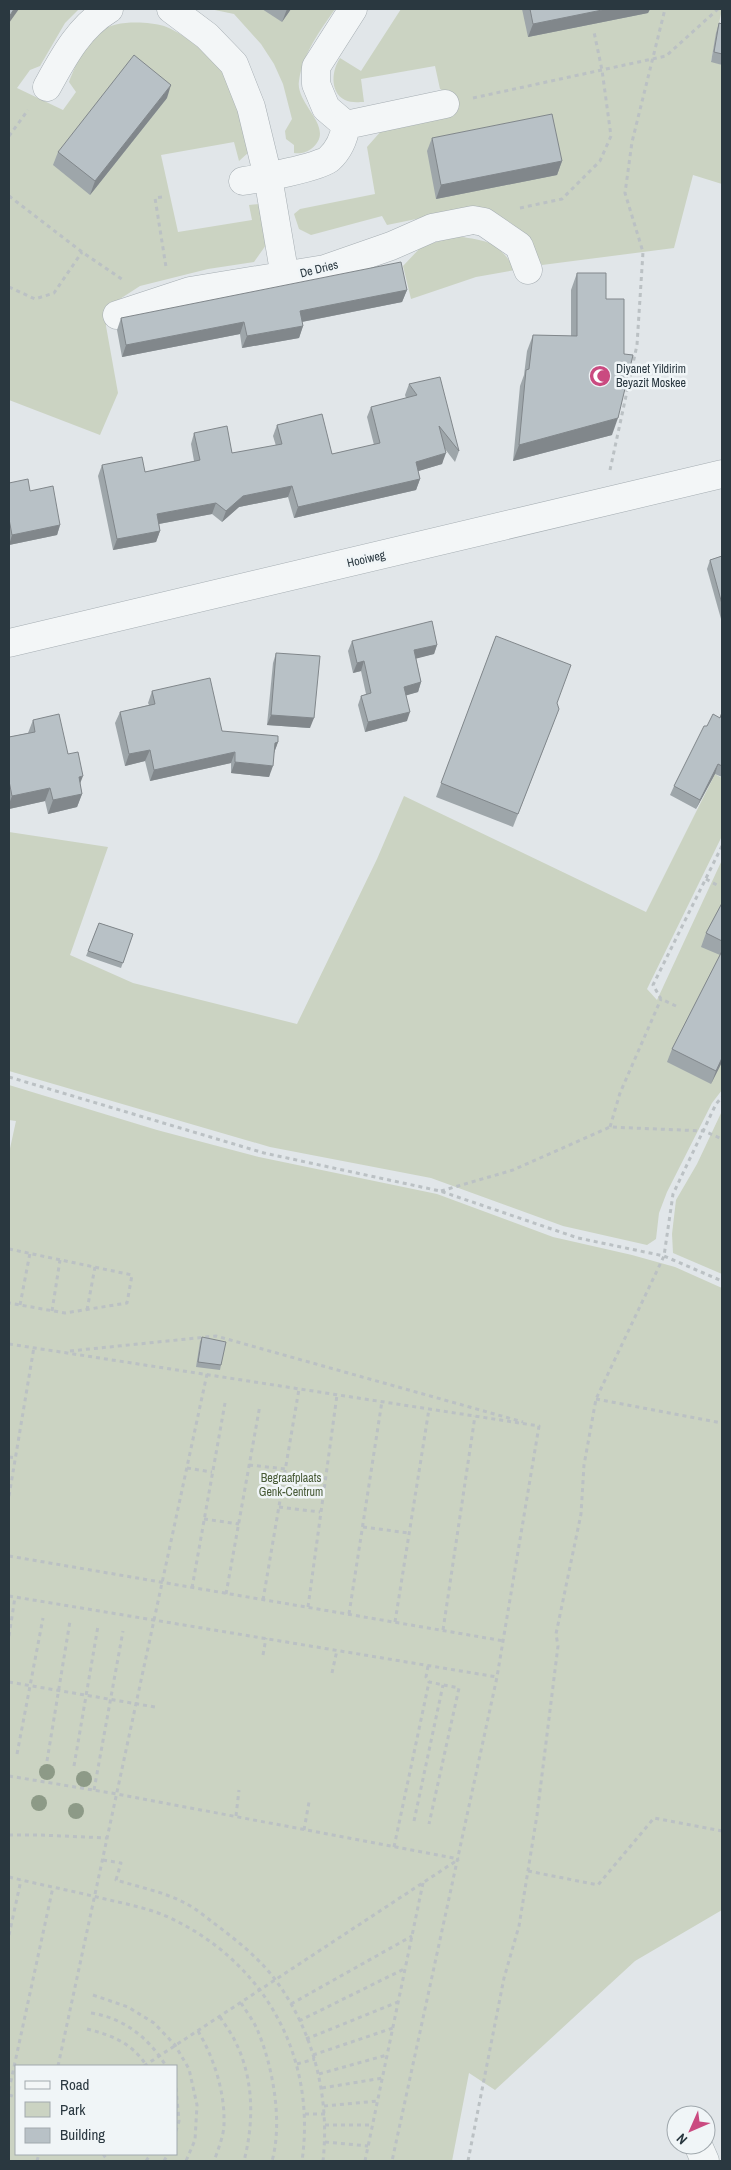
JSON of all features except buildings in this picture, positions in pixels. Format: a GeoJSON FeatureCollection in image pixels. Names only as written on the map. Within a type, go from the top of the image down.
{"type":"FeatureCollection","features":[{"type":"Feature","properties":{"kind":"street"},"geometry":{"type":"LineString","coordinates":[[47,87],[70,45],[99,15],[110,9]]}},
{"type":"Feature","properties":{"kind":"street","name":"De Dries"},"geometry":{"type":"LineString","coordinates":[[171,9],[207,36],[234,64],[251,106],[256,179],[284,277],[326,269],[391,246],[432,228],[473,220],[484,222],[519,246],[528,270]]}},
{"type":"Feature","properties":{"kind":"street"},"geometry":{"type":"LineString","coordinates":[[346,125],[326,108],[316,84],[316,67],[353,9]]}},
{"type":"Feature","properties":{"kind":"street"},"geometry":{"type":"LineString","coordinates":[[346,125],[457,101]]}},
{"type":"Feature","properties":{"kind":"street"},"geometry":{"type":"LineString","coordinates":[[256,179],[328,161],[343,139],[346,125]]}},
{"type":"Feature","properties":{"kind":"street"},"geometry":{"type":"LineString","coordinates":[[117,315],[190,291],[284,277]]}},
{"type":"Feature","properties":{"kind":"street","name":"Hooiweg"},"geometry":{"type":"LineString","coordinates":[[9,643],[722,474]]}},
{"type":"Feature","properties":{"kind":"path"},"geometry":{"type":"LineString","coordinates":[[610,471],[637,346],[643,252],[625,193],[632,142],[665,9]]}},
{"type":"Feature","properties":{"kind":"path"},"geometry":{"type":"LineString","coordinates":[[457,101],[666,56],[718,9]]}},
{"type":"Feature","properties":{"kind":"path"},"geometry":{"type":"LineString","coordinates":[[519,208],[562,199],[600,161],[611,136],[602,70],[594,32]]}},
{"type":"Feature","properties":{"kind":"path"},"geometry":{"type":"LineString","coordinates":[[9,136],[29,108]]}},
{"type":"Feature","properties":{"kind":"path"},"geometry":{"type":"LineString","coordinates":[[9,196],[82,252],[126,282]]}},
{"type":"Feature","properties":{"kind":"path"},"geometry":{"type":"LineString","coordinates":[[162,197],[155,198],[167,274]]}},
{"type":"Feature","properties":{"kind":"path"},"geometry":{"type":"LineString","coordinates":[[9,287],[35,299],[54,293],[82,252]]}},
{"type":"Feature","properties":{"kind":"path"},"geometry":{"type":"LineString","coordinates":[[676,1006],[661,999],[653,985],[722,846]]}},
{"type":"Feature","properties":{"kind":"path"},"geometry":{"type":"LineString","coordinates":[[706,879],[717,884]]}},
{"type":"Feature","properties":{"kind":"path"},"geometry":{"type":"LineString","coordinates":[[610,1127],[620,1093],[661,999]]}},
{"type":"Feature","properties":{"kind":"path"},"geometry":{"type":"LineString","coordinates":[[9,1077],[264,1153],[440,1191],[578,1238],[664,1256],[722,1281]]}},
{"type":"Feature","properties":{"kind":"path"},"geometry":{"type":"LineString","coordinates":[[468,2161],[504,1978],[520,1926],[537,1815],[558,1646],[556,1634],[581,1514],[584,1465],[596,1399],[664,1256],[673,1194],[716,1104],[722,1097]]}},
{"type":"Feature","properties":{"kind":"path"},"geometry":{"type":"LineString","coordinates":[[440,1191],[513,1170],[610,1127],[704,1131],[722,1139]]}},
{"type":"Feature","properties":{"kind":"path"},"geometry":{"type":"LineString","coordinates":[[9,1249],[132,1275],[127,1303],[64,1313],[9,1304]]}},
{"type":"Feature","properties":{"kind":"path"},"geometry":{"type":"LineString","coordinates":[[20,1306],[30,1253]]}},
{"type":"Feature","properties":{"kind":"path"},"geometry":{"type":"LineString","coordinates":[[52,1311],[60,1260]]}},
{"type":"Feature","properties":{"kind":"path"},"geometry":{"type":"LineString","coordinates":[[87,1310],[95,1267]]}},
{"type":"Feature","properties":{"kind":"path"},"geometry":{"type":"LineString","coordinates":[[64,1352],[216,1336],[540,1426]]}},
{"type":"Feature","properties":{"kind":"path"},"geometry":{"type":"LineString","coordinates":[[9,1344],[540,1426]]}},
{"type":"Feature","properties":{"kind":"path"},"geometry":{"type":"LineString","coordinates":[[9,1496],[34,1347]]}},
{"type":"Feature","properties":{"kind":"path"},"geometry":{"type":"LineString","coordinates":[[58,2065],[207,1374]]}},
{"type":"Feature","properties":{"kind":"path"},"geometry":{"type":"LineString","coordinates":[[263,1600],[299,1389]]}},
{"type":"Feature","properties":{"kind":"path"},"geometry":{"type":"LineString","coordinates":[[308,1608],[337,1394]]}},
{"type":"Feature","properties":{"kind":"path"},"geometry":{"type":"LineString","coordinates":[[596,1399],[722,1423]]}},
{"type":"Feature","properties":{"kind":"path"},"geometry":{"type":"LineString","coordinates":[[349,1614],[382,1402]]}},
{"type":"Feature","properties":{"kind":"path"},"geometry":{"type":"LineString","coordinates":[[192,1588],[225,1403]]}},
{"type":"Feature","properties":{"kind":"path"},"geometry":{"type":"LineString","coordinates":[[226,1594],[260,1404]]}},
{"type":"Feature","properties":{"kind":"path"},"geometry":{"type":"LineString","coordinates":[[395,1622],[429,1409]]}},
{"type":"Feature","properties":{"kind":"path"},"geometry":{"type":"LineString","coordinates":[[443,1630],[475,1416]]}},
{"type":"Feature","properties":{"kind":"path"},"geometry":{"type":"LineString","coordinates":[[392,2161],[497,1677],[540,1426]]}},
{"type":"Feature","properties":{"kind":"path"},"geometry":{"type":"LineString","coordinates":[[9,1457],[16,1458]]}},
{"type":"Feature","properties":{"kind":"path"},"geometry":{"type":"LineString","coordinates":[[249,1465],[286,1469]]}},
{"type":"Feature","properties":{"kind":"path"},"geometry":{"type":"LineString","coordinates":[[187,1468],[212,1472]]}},
{"type":"Feature","properties":{"kind":"path"},"geometry":{"type":"LineString","coordinates":[[279,1507],[320,1512]]}},
{"type":"Feature","properties":{"kind":"path"},"geometry":{"type":"LineString","coordinates":[[204,1519],[238,1524]]}},
{"type":"Feature","properties":{"kind":"path"},"geometry":{"type":"LineString","coordinates":[[363,1527],[409,1533]]}},
{"type":"Feature","properties":{"kind":"path"},"geometry":{"type":"LineString","coordinates":[[9,1556],[504,1641]]}},
{"type":"Feature","properties":{"kind":"path"},"geometry":{"type":"LineString","coordinates":[[9,1596],[497,1677]]}},
{"type":"Feature","properties":{"kind":"path"},"geometry":{"type":"LineString","coordinates":[[9,1636],[15,1597]]}},
{"type":"Feature","properties":{"kind":"path"},"geometry":{"type":"LineString","coordinates":[[17,1754],[42,1618]]}},
{"type":"Feature","properties":{"kind":"path"},"geometry":{"type":"LineString","coordinates":[[48,1761],[70,1621]]}},
{"type":"Feature","properties":{"kind":"path"},"geometry":{"type":"LineString","coordinates":[[74,1766],[98,1626]]}},
{"type":"Feature","properties":{"kind":"path"},"geometry":{"type":"LineString","coordinates":[[94,1790],[123,1631]]}},
{"type":"Feature","properties":{"kind":"path"},"geometry":{"type":"LineString","coordinates":[[263,1654],[266,1638]]}},
{"type":"Feature","properties":{"kind":"path"},"geometry":{"type":"LineString","coordinates":[[332,1673],[336,1650]]}},
{"type":"Feature","properties":{"kind":"path"},"geometry":{"type":"LineString","coordinates":[[394,1847],[429,1682],[426,1678],[428,1666]]}},
{"type":"Feature","properties":{"kind":"path"},"geometry":{"type":"LineString","coordinates":[[9,1682],[155,1707]]}},
{"type":"Feature","properties":{"kind":"path"},"geometry":{"type":"LineString","coordinates":[[428,1824],[458,1688],[429,1682]]}},
{"type":"Feature","properties":{"kind":"path"},"geometry":{"type":"LineString","coordinates":[[414,1822],[443,1685]]}},
{"type":"Feature","properties":{"kind":"path"},"geometry":{"type":"LineString","coordinates":[[9,1776],[117,1794],[459,1859]]}},
{"type":"Feature","properties":{"kind":"path"},"geometry":{"type":"LineString","coordinates":[[236,1816],[239,1790]]}},
{"type":"Feature","properties":{"kind":"path"},"geometry":{"type":"LineString","coordinates":[[304,1830],[308,1802]]}},
{"type":"Feature","properties":{"kind":"path"},"geometry":{"type":"LineString","coordinates":[[528,1871],[598,1885],[654,1818],[722,1831]]}},
{"type":"Feature","properties":{"kind":"path"},"geometry":{"type":"LineString","coordinates":[[9,1835],[107,1838]]}},
{"type":"Feature","properties":{"kind":"path"},"geometry":{"type":"LineString","coordinates":[[147,2065],[459,1859]]}},
{"type":"Feature","properties":{"kind":"path"},"geometry":{"type":"LineString","coordinates":[[103,1860],[120,1863],[116,1880],[185,1903],[243,1945],[276,1980],[299,2021],[319,2074],[325,2114],[323,2161]]}},
{"type":"Feature","properties":{"kind":"path"},"geometry":{"type":"LineString","coordinates":[[9,1878],[95,1896],[166,1916],[201,1934],[232,1958],[261,1990],[280,2020],[297,2064],[304,2095],[305,2114],[306,2134],[302,2161]]}},
{"type":"Feature","properties":{"kind":"path"},"geometry":{"type":"LineString","coordinates":[[9,1935],[21,1880]]}},
{"type":"Feature","properties":{"kind":"path"},"geometry":{"type":"LineString","coordinates":[[365,2161],[423,1883]]}},
{"type":"Feature","properties":{"kind":"path"},"geometry":{"type":"LineString","coordinates":[[9,2090],[53,1887]]}},
{"type":"Feature","properties":{"kind":"path"},"geometry":{"type":"LineString","coordinates":[[291,2004],[412,1936]]}},
{"type":"Feature","properties":{"kind":"path"},"geometry":{"type":"LineString","coordinates":[[299,2021],[406,1968]]}},
{"type":"Feature","properties":{"kind":"path"},"geometry":{"type":"LineString","coordinates":[[93,1996],[128,2006],[154,2023],[175,2046],[189,2069],[197,2105],[195,2140],[186,2161]]}},
{"type":"Feature","properties":{"kind":"path"},"geometry":{"type":"LineString","coordinates":[[306,2039],[398,2002]]}},
{"type":"Feature","properties":{"kind":"path"},"geometry":{"type":"LineString","coordinates":[[241,2003],[256,2028],[270,2064],[276,2119],[275,2152],[272,2161]]}},
{"type":"Feature","properties":{"kind":"path"},"geometry":{"type":"LineString","coordinates":[[91,2013],[104,2015],[122,2022],[138,2033],[160,2056],[165,2065]]}},
{"type":"Feature","properties":{"kind":"path"},"geometry":{"type":"LineString","coordinates":[[220,2016],[236,2042],[247,2073],[251,2105],[249,2140],[244,2161]]}},
{"type":"Feature","properties":{"kind":"path"},"geometry":{"type":"LineString","coordinates":[[297,2064],[393,2028]]}},
{"type":"Feature","properties":{"kind":"path"},"geometry":{"type":"LineString","coordinates":[[87,2029],[105,2033],[125,2043],[145,2065]]}},
{"type":"Feature","properties":{"kind":"path"},"geometry":{"type":"LineString","coordinates":[[198,2031],[216,2069],[225,2125],[214,2161]]}},
{"type":"Feature","properties":{"kind":"path"},"geometry":{"type":"LineString","coordinates":[[319,2074],[388,2055]]}},
{"type":"Feature","properties":{"kind":"path"},"geometry":{"type":"LineString","coordinates":[[322,2088],[382,2078]]}},
{"type":"Feature","properties":{"kind":"path"},"geometry":{"type":"LineString","coordinates":[[324,2106],[378,2101]]}},
{"type":"Feature","properties":{"kind":"path"},"geometry":{"type":"LineString","coordinates":[[178,2110],[178,2124]]}},
{"type":"Feature","properties":{"kind":"path"},"geometry":{"type":"LineString","coordinates":[[305,2114],[325,2114]]}},
{"type":"Feature","properties":{"kind":"path"},"geometry":{"type":"LineString","coordinates":[[325,2125],[372,2125]]}},
{"type":"Feature","properties":{"kind":"path"},"geometry":{"type":"LineString","coordinates":[[325,2142],[368,2146]]}},
{"type":"Feature","properties":{"kind":"green space"},"geometry":{"type":"Polygon","coordinates":[[[9,9],[79,9],[65,23],[40,66],[30,70],[17,88],[63,110],[76,92],[69,82],[81,54],[95,36],[107,27],[122,23],[140,22],[157,24],[171,29],[186,38],[210,57],[221,69],[232,87],[245,131],[249,152],[239,161],[234,142],[161,155],[178,232],[252,220],[249,205],[259,204],[266,245],[254,262],[208,269],[140,286],[106,308],[106,326],[118,393],[100,435],[9,400],[9,9]]]}},
{"type":"Feature","properties":{"kind":"green space"},"geometry":{"type":"Polygon","coordinates":[[[210,9],[335,9],[308,52],[299,81],[299,90],[314,116],[320,133],[318,141],[311,149],[303,153],[294,153],[294,145],[286,139],[285,131],[292,119],[283,84],[274,64],[261,44],[234,14],[210,9]]]}},
{"type":"Feature","properties":{"kind":"green space"},"geometry":{"type":"Polygon","coordinates":[[[401,9],[722,9],[711,61],[722,65],[722,184],[693,175],[674,248],[542,265],[511,223],[470,208],[387,225],[382,216],[311,235],[299,229],[294,214],[300,209],[375,194],[367,147],[382,130],[454,116],[450,94],[440,89],[435,66],[361,79],[364,102],[347,101],[336,92],[334,74],[340,58],[361,71],[401,9]]]}},
{"type":"Feature","properties":{"kind":"green space"},"geometry":{"type":"Polygon","coordinates":[[[455,236],[484,241],[497,247],[515,270],[476,277],[411,299],[403,266],[421,247],[455,236]]]}},
{"type":"Feature","properties":{"kind":"green space"},"geometry":{"type":"Polygon","coordinates":[[[715,774],[722,778],[722,836],[647,989],[657,1000],[722,860],[722,1090],[712,1103],[667,1192],[659,1213],[656,1239],[647,1245],[563,1226],[431,1178],[270,1147],[9,1071],[9,832],[108,847],[70,955],[133,983],[297,1024],[377,859],[404,796],[646,912],[715,774]]]}},
{"type":"Feature","properties":{"kind":"green space","name":"Begraafplaats Genk-Centrum"},"geometry":{"type":"Polygon","coordinates":[[[9,1085],[157,1130],[259,1157],[437,1194],[553,1237],[675,1267],[722,1288],[722,1910],[635,1961],[495,2090],[469,2073],[452,2161],[9,2161],[9,1153],[16,1121],[9,1120],[9,1085]]]}},
{"type":"Feature","properties":{"kind":"green space"},"geometry":{"type":"Polygon","coordinates":[[[722,1111],[722,1274],[673,1253],[672,1234],[676,1200],[697,1164],[722,1111]]]}},
{"type":"Feature","properties":{"kind":"place","name":"Diyanet Yildirim Beyazit Moskee"},"geometry":{"type":"Point","coordinates":[600,376]}}]}
